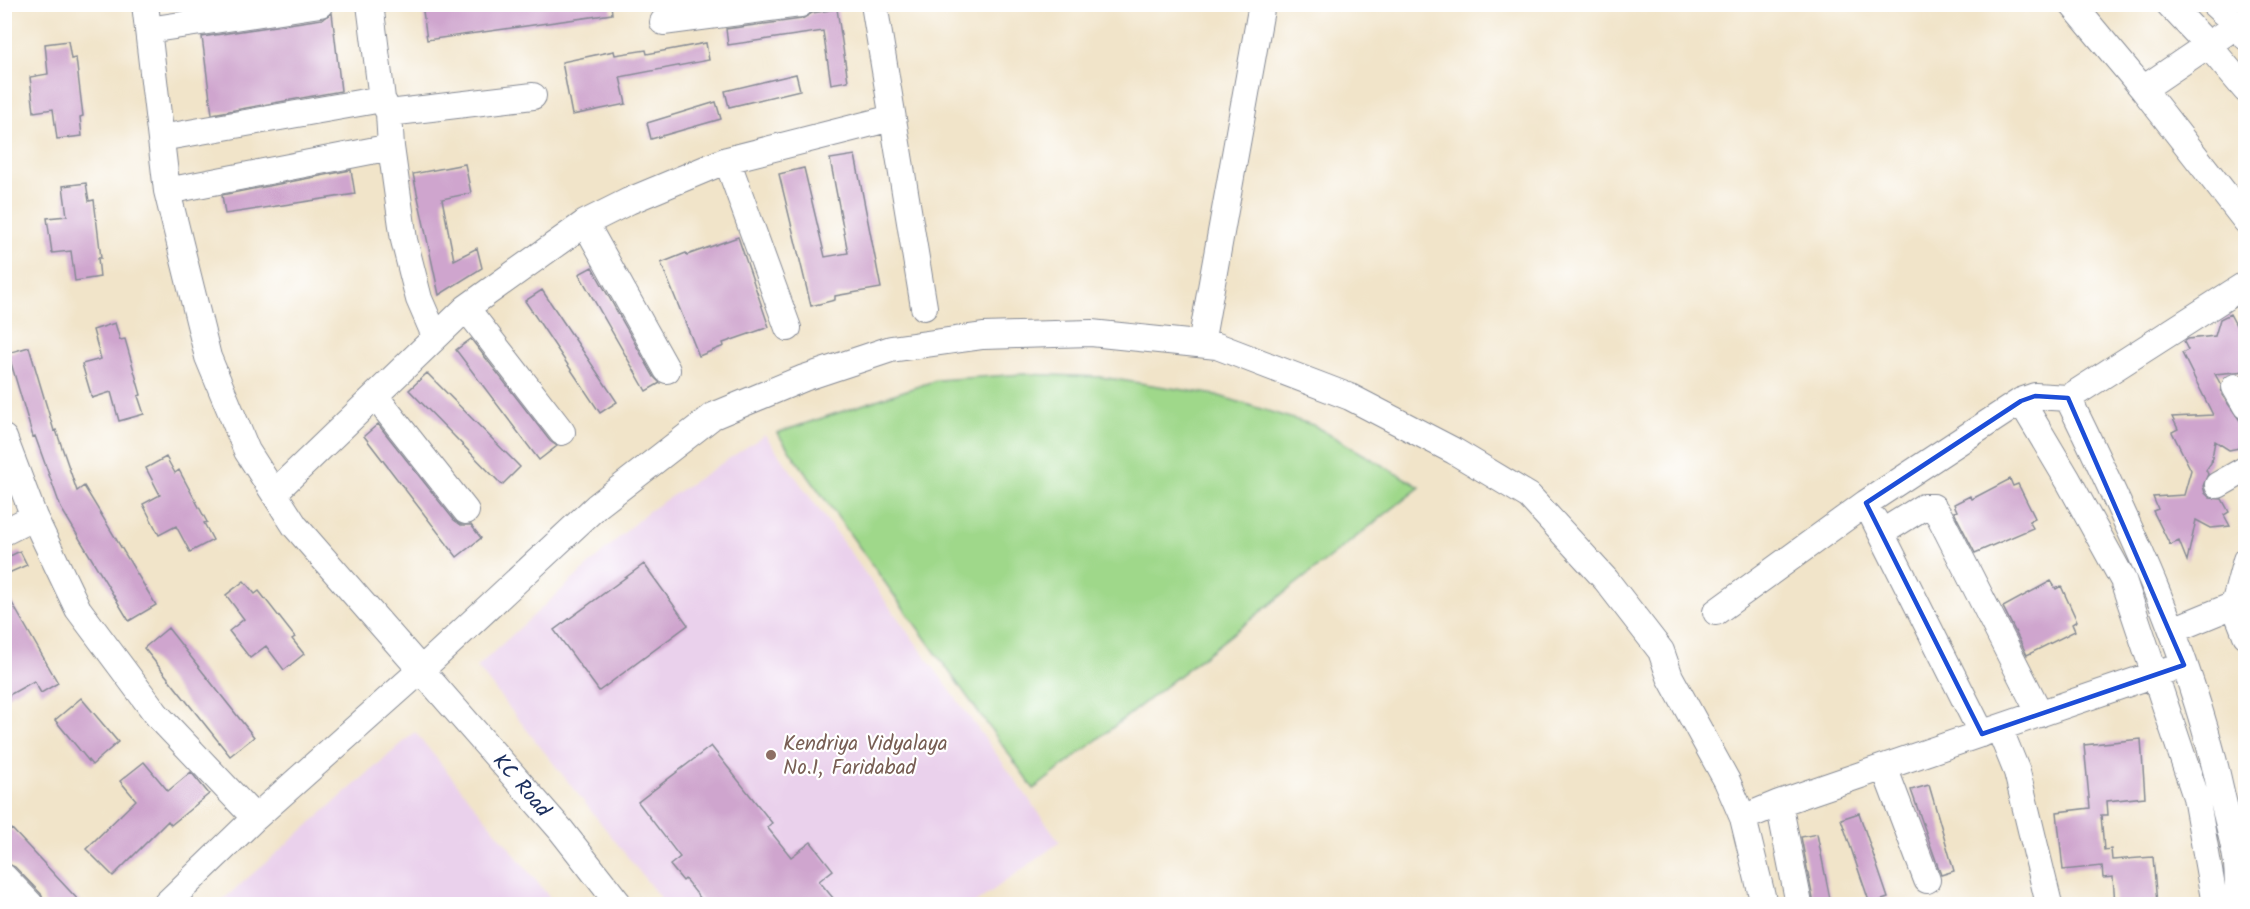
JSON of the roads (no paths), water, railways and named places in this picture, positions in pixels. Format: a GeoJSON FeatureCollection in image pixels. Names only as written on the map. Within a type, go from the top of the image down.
{"type":"FeatureCollection","features":[{"type":"Feature","properties":{"kind":"street","name":"KC Road"},"geometry":{"type":"LineString","coordinates":[[145,4],[167,191],[208,357],[247,451],[295,526],[561,830],[619,904]]}},
{"type":"Feature","properties":{"kind":"street"},"geometry":{"type":"LineString","coordinates":[[148,30],[320,4]]}},
{"type":"Feature","properties":{"kind":"street"},"geometry":{"type":"LineString","coordinates":[[370,4],[404,240],[419,299],[435,336]]}},
{"type":"Feature","properties":{"kind":"street"},"geometry":{"type":"LineString","coordinates":[[663,22],[725,9],[800,4]]}},
{"type":"Feature","properties":{"kind":"street"},"geometry":{"type":"LineString","coordinates":[[874,4],[924,307]]}},
{"type":"Feature","properties":{"kind":"street"},"geometry":{"type":"LineString","coordinates":[[1202,344],[1262,4]]}},
{"type":"Feature","properties":{"kind":"street"},"geometry":{"type":"LineString","coordinates":[[2072,4],[2143,88],[2246,221]]}},
{"type":"Feature","properties":{"kind":"street"},"geometry":{"type":"LineString","coordinates":[[2169,4],[2246,90]]}},
{"type":"Feature","properties":{"kind":"street"},"geometry":{"type":"LineString","coordinates":[[2143,88],[2207,44],[2243,27],[2214,4]]}},
{"type":"Feature","properties":{"kind":"street"},"geometry":{"type":"LineString","coordinates":[[161,138],[386,106],[533,96]]}},
{"type":"Feature","properties":{"kind":"street"},"geometry":{"type":"LineString","coordinates":[[274,493],[465,308],[585,223],[629,201],[727,160],[892,118]]}},
{"type":"Feature","properties":{"kind":"street"},"geometry":{"type":"LineString","coordinates":[[167,191],[391,147]]}},
{"type":"Feature","properties":{"kind":"street"},"geometry":{"type":"LineString","coordinates":[[727,160],[788,328]]}},
{"type":"Feature","properties":{"kind":"street"},"geometry":{"type":"LineString","coordinates":[[585,223],[667,370]]}},
{"type":"Feature","properties":{"kind":"street"},"geometry":{"type":"LineString","coordinates":[[1716,612],[1866,503],[2021,401],[2035,396],[2068,398],[2246,284]]}},
{"type":"Feature","properties":{"kind":"street"},"geometry":{"type":"LineString","coordinates":[[465,308],[562,432]]}},
{"type":"Feature","properties":{"kind":"street"},"geometry":{"type":"LineString","coordinates":[[166,904],[255,818],[421,670],[597,506],[712,416],[804,378],[891,349],[983,336],[1090,333],[1217,346],[1350,397],[1454,451],[1529,496],[1605,580],[1661,651],[1670,677],[1727,781],[1743,818],[1764,904]]}},
{"type":"Feature","properties":{"kind":"street"},"geometry":{"type":"LineString","coordinates":[[375,396],[466,511]]}},
{"type":"Feature","properties":{"kind":"street"},"geometry":{"type":"LineString","coordinates":[[2068,398],[2103,470],[2173,630],[2237,823],[2236,863],[2239,904]]}},
{"type":"Feature","properties":{"kind":"street"},"geometry":{"type":"LineString","coordinates":[[2021,401],[2123,580],[2196,797],[2215,904]]}},
{"type":"Feature","properties":{"kind":"street"},"geometry":{"type":"LineString","coordinates":[[4,438],[34,517],[78,609],[157,715],[255,818]]}},
{"type":"Feature","properties":{"kind":"street"},"geometry":{"type":"LineString","coordinates":[[2218,485],[2246,469]]}},
{"type":"Feature","properties":{"kind":"street"},"geometry":{"type":"LineString","coordinates":[[1866,503],[1990,730],[2017,772],[2049,904]]}},
{"type":"Feature","properties":{"kind":"street"},"geometry":{"type":"LineString","coordinates":[[1881,533],[1923,507],[1933,507],[2040,714]]}},
{"type":"Feature","properties":{"kind":"street"},"geometry":{"type":"LineString","coordinates":[[4,532],[34,517]]}},
{"type":"Feature","properties":{"kind":"street"},"geometry":{"type":"LineString","coordinates":[[2246,560],[2234,605],[2246,635]]}},
{"type":"Feature","properties":{"kind":"street"},"geometry":{"type":"LineString","coordinates":[[2173,630],[2234,605]]}},
{"type":"Feature","properties":{"kind":"street"},"geometry":{"type":"LineString","coordinates":[[1743,818],[1779,803],[2184,665]]}},
{"type":"Feature","properties":{"kind":"street"},"geometry":{"type":"LineString","coordinates":[[1884,767],[1927,880]]}},
{"type":"Feature","properties":{"kind":"street"},"geometry":{"type":"LineString","coordinates":[[1779,803],[1799,904]]}},
{"type":"Feature","properties":{"kind":"street"},"geometry":{"type":"LineString","coordinates":[[4,877],[30,904]]}},
{"type":"Feature","properties":{"kind":"place","name":"Kendriya Vidyalaya No.1, Faridabad"},"geometry":{"type":"Point","coordinates":[771,755]}}]}
